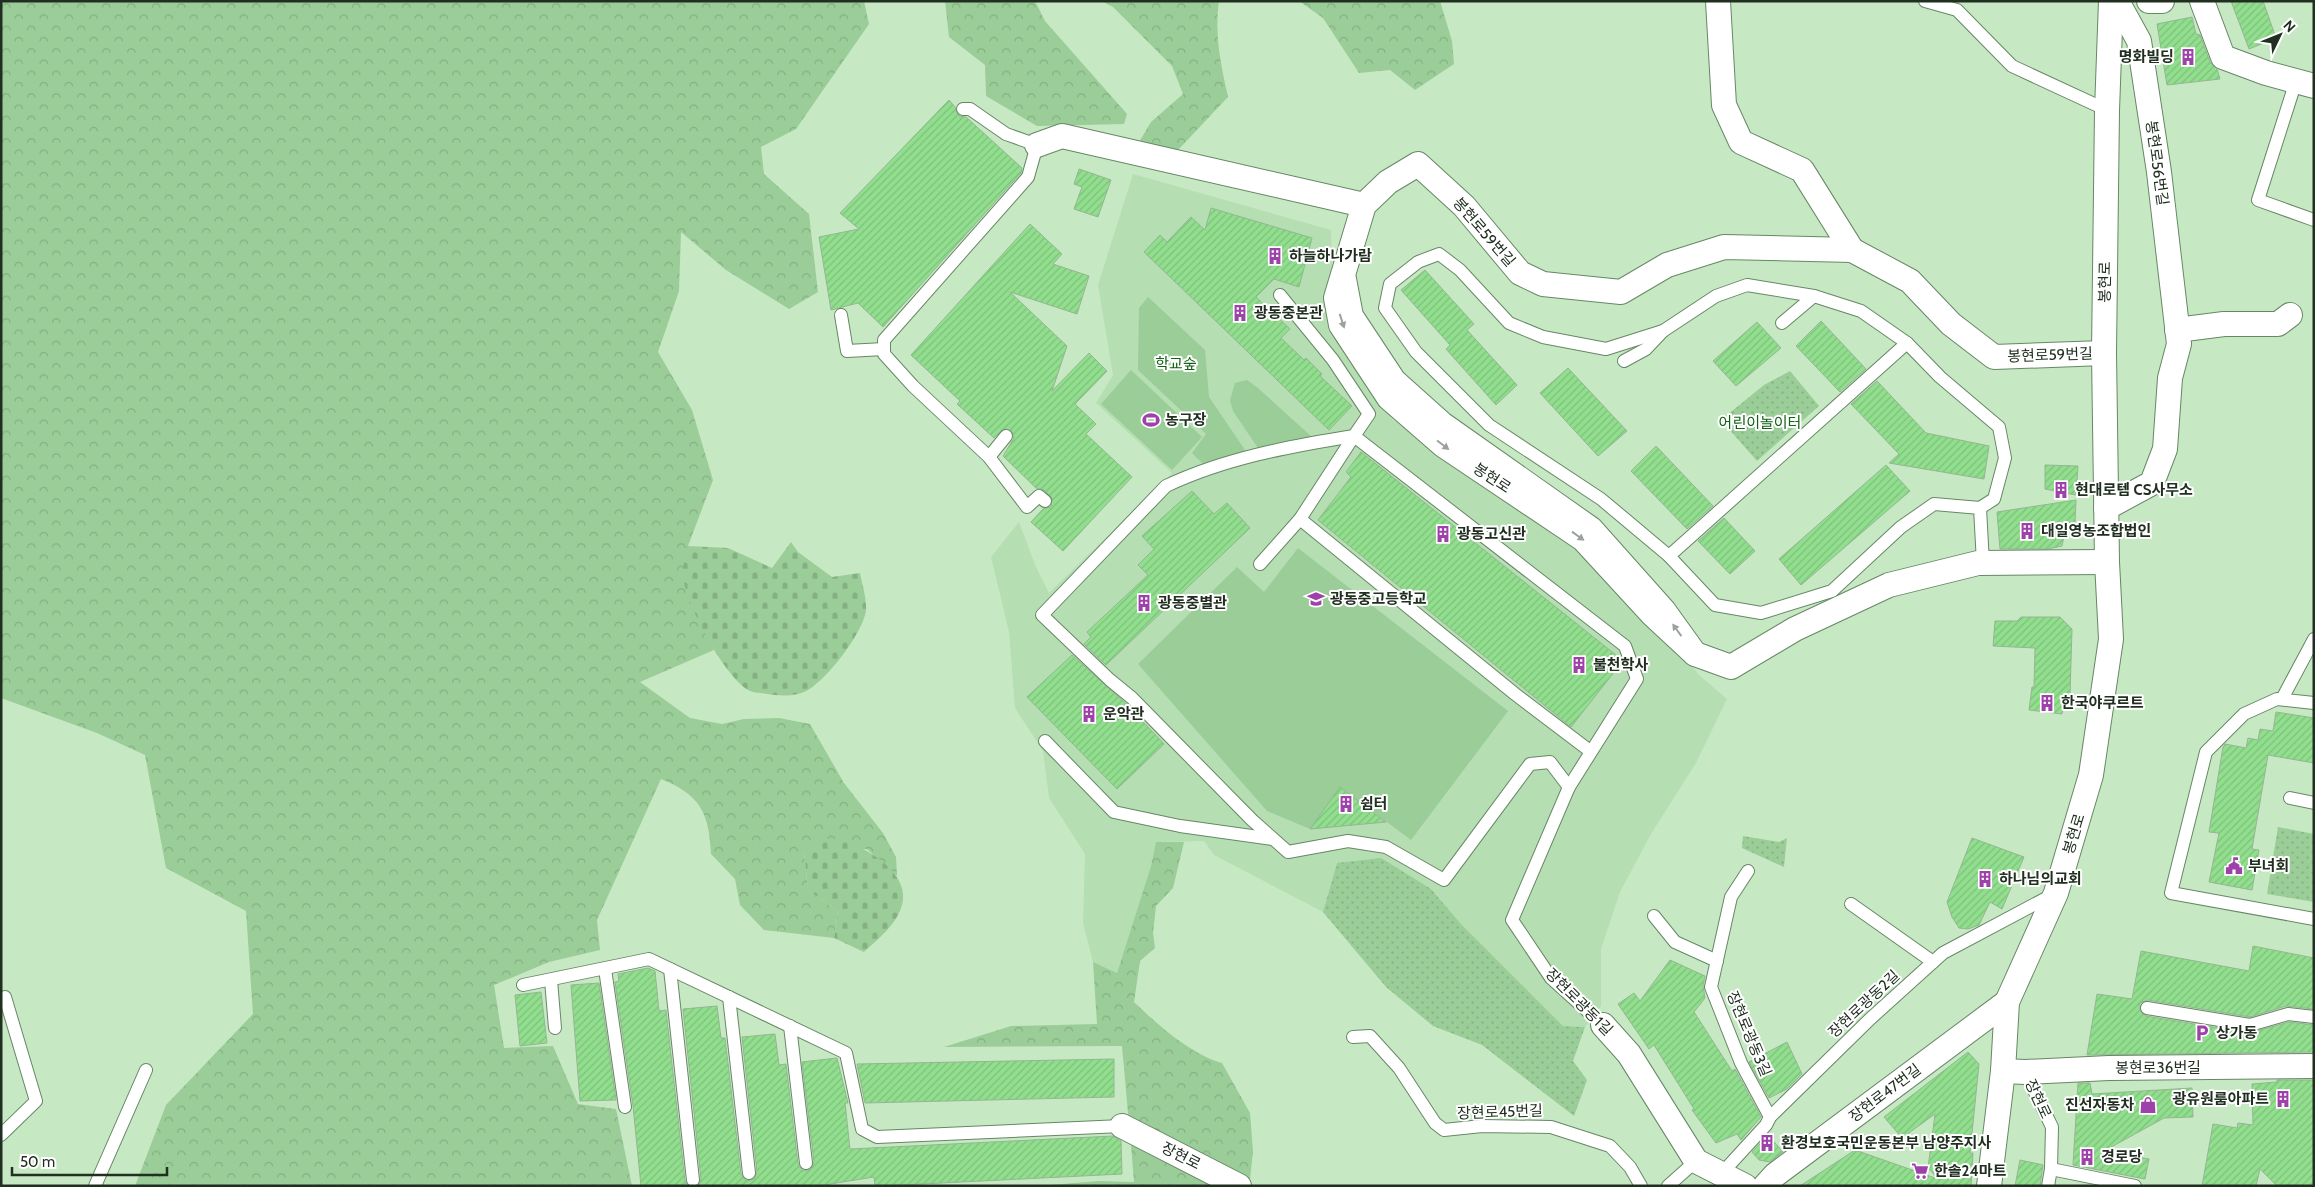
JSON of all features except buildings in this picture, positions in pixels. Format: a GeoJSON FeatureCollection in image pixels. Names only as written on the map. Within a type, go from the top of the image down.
{"type":"FeatureCollection","features":[{"type":"Feature","properties":{"kind":"street","name":"봉현로59번길"},"geometry":{"type":"LineString","coordinates":[[1718,1],[1724,105],[1741,142],[1802,170],[1852,250]]}},
{"type":"Feature","properties":{"kind":"street","name":"봉현로"},"geometry":{"type":"LineString","coordinates":[[1989,1186],[2014,1071],[2007,1002],[2056,893],[2091,775],[2111,639],[2107,562],[2104,353],[2107,110],[2111,1]]}},
{"type":"Feature","properties":{"kind":"street","name":"봉현로56번길"},"geometry":{"type":"LineString","coordinates":[[2106,508],[2152,483],[2165,449],[2170,378],[2178,344],[2159,172],[2139,41],[2117,1]]}},
{"type":"Feature","properties":{"kind":"street"},"geometry":{"type":"LineString","coordinates":[[2149,1],[2162,1]]}},
{"type":"Feature","properties":{"kind":"street"},"geometry":{"type":"LineString","coordinates":[[2202,1],[2223,57],[2266,73],[2305,84]]}},
{"type":"Feature","properties":{"kind":"street"},"geometry":{"type":"LineString","coordinates":[[1037,145],[1062,136],[1364,205]]}},
{"type":"Feature","properties":{"kind":"street","name":"봉현로59번길"},"geometry":{"type":"LineString","coordinates":[[1388,182],[1418,164],[1464,206],[1520,273],[1543,284],[1621,292],[1666,265],[1724,247],[1852,250],[1910,281],[1951,324],[1994,357],[2104,353]]}},
{"type":"Feature","properties":{"kind":"street","name":"봉현로"},"geometry":{"type":"LineString","coordinates":[[1388,182],[1364,205],[1336,298],[1341,324],[1389,398],[1443,445],[1583,539],[1652,614],[1695,654],[1731,667],[1795,629],[1889,586],[1983,563],[2107,562]]}},
{"type":"Feature","properties":{"kind":"street"},"geometry":{"type":"LineString","coordinates":[[2177,330],[2224,324],[2278,324],[2290,316]]}},
{"type":"Feature","properties":{"kind":"street","name":"장현로47번길"},"geometry":{"type":"LineString","coordinates":[[1765,1186],[1775,1175],[2007,1002]]}},
{"type":"Feature","properties":{"kind":"street","name":"장현로광동1길"},"geometry":{"type":"LineString","coordinates":[[1603,1025],[1629,1054],[1696,1161]]}},
{"type":"Feature","properties":{"kind":"street","name":"봉현로36번길"},"geometry":{"type":"LineString","coordinates":[[2014,1071],[2314,1066]]}},
{"type":"Feature","properties":{"kind":"street","name":"장현로"},"geometry":{"type":"LineString","coordinates":[[1122,1126],[1239,1186]]}},
{"type":"Feature","properties":{"kind":"street"},"geometry":{"type":"LineString","coordinates":[[1696,1161],[1745,1186]]}},
{"type":"Feature","properties":{"kind":"lane"},"geometry":{"type":"LineString","coordinates":[[1925,1],[1957,10],[2012,66],[2107,110]]}},
{"type":"Feature","properties":{"kind":"lane"},"geometry":{"type":"LineString","coordinates":[[2305,84],[2258,200],[2314,220]]}},
{"type":"Feature","properties":{"kind":"lane"},"geometry":{"type":"LineString","coordinates":[[964,109],[970,109],[1006,134],[1037,145],[1028,177],[917,298],[884,340],[884,354],[913,386],[989,457],[1027,507],[1044,495]]}},
{"type":"Feature","properties":{"kind":"lane"},"geometry":{"type":"LineString","coordinates":[[1624,361],[1646,349],[1663,331],[1716,296],[1747,285],[1814,296],[1861,311],[1907,343],[1940,377],[1999,427],[2005,458],[1994,499],[1980,508],[1934,504],[1901,527],[1832,591],[1761,613],[1715,605],[1669,556],[1601,499],[1488,425],[1416,352],[1385,308],[1390,284],[1418,262],[1439,254],[1460,270],[1509,323],[1543,337],[1606,348],[1663,331]]}},
{"type":"Feature","properties":{"kind":"lane"},"geometry":{"type":"LineString","coordinates":[[1260,564],[1300,519],[1369,414],[1333,360],[1280,295]]}},
{"type":"Feature","properties":{"kind":"lane"},"geometry":{"type":"LineString","coordinates":[[1782,323],[1814,296]]}},
{"type":"Feature","properties":{"kind":"lane"},"geometry":{"type":"LineString","coordinates":[[840,315],[847,351],[884,349]]}},
{"type":"Feature","properties":{"kind":"lane"},"geometry":{"type":"LineString","coordinates":[[1669,556],[1907,343]]}},
{"type":"Feature","properties":{"kind":"lane"},"geometry":{"type":"LineString","coordinates":[[989,457],[1006,436]]}},
{"type":"Feature","properties":{"kind":"lane"},"geometry":{"type":"LineString","coordinates":[[1354,436],[1625,646],[1637,679],[1590,751],[1569,787],[1550,762],[1530,764],[1444,880],[1386,847],[1348,841],[1288,852],[1245,814],[1132,698],[1110,680],[1042,615],[1166,486],[1189,475],[1284,447],[1354,436]]}},
{"type":"Feature","properties":{"kind":"lane"},"geometry":{"type":"LineString","coordinates":[[1980,508],[1983,563]]}},
{"type":"Feature","properties":{"kind":"lane"},"geometry":{"type":"LineString","coordinates":[[1300,519],[1515,694],[1590,751]]}},
{"type":"Feature","properties":{"kind":"lane"},"geometry":{"type":"LineString","coordinates":[[2282,699],[2314,639]]}},
{"type":"Feature","properties":{"kind":"lane"},"geometry":{"type":"LineString","coordinates":[[2314,703],[2277,699],[2244,714],[2206,752],[2171,893],[2314,919]]}},
{"type":"Feature","properties":{"kind":"lane"},"geometry":{"type":"LineString","coordinates":[[1045,741],[1114,812],[1180,826],[1274,840]]}},
{"type":"Feature","properties":{"kind":"lane","name":"장현로광동1길"},"geometry":{"type":"LineString","coordinates":[[1569,787],[1512,920],[1551,978],[1603,1025]]}},
{"type":"Feature","properties":{"kind":"lane"},"geometry":{"type":"LineString","coordinates":[[2290,798],[2314,803]]}},
{"type":"Feature","properties":{"kind":"lane","name":"장현로광동3길"},"geometry":{"type":"LineString","coordinates":[[1748,871],[1731,897],[1711,987],[1741,1062],[1770,1117]]}},
{"type":"Feature","properties":{"kind":"lane","name":"장현로광동2길"},"geometry":{"type":"LineString","coordinates":[[1722,1173],[1766,1125],[1770,1117],[1870,1019],[1943,953],[2056,893]]}},
{"type":"Feature","properties":{"kind":"lane"},"geometry":{"type":"LineString","coordinates":[[1851,904],[1933,962]]}},
{"type":"Feature","properties":{"kind":"lane"},"geometry":{"type":"LineString","coordinates":[[1654,916],[1675,942],[1717,961]]}},
{"type":"Feature","properties":{"kind":"lane"},"geometry":{"type":"LineString","coordinates":[[523,986],[649,959],[846,1053],[862,1129],[877,1137],[1122,1126]]}},
{"type":"Feature","properties":{"kind":"lane"},"geometry":{"type":"LineString","coordinates":[[605,969],[624,1107]]}},
{"type":"Feature","properties":{"kind":"lane"},"geometry":{"type":"LineString","coordinates":[[670,969],[693,1180]]}},
{"type":"Feature","properties":{"kind":"lane"},"geometry":{"type":"LineString","coordinates":[[551,980],[555,1028]]}},
{"type":"Feature","properties":{"kind":"lane"},"geometry":{"type":"LineString","coordinates":[[1,1135],[36,1101],[5,997]]}},
{"type":"Feature","properties":{"kind":"lane"},"geometry":{"type":"LineString","coordinates":[[729,997],[749,1172]]}},
{"type":"Feature","properties":{"kind":"lane"},"geometry":{"type":"LineString","coordinates":[[2147,1008],[2250,1025],[2288,1014],[2314,1017]]}},
{"type":"Feature","properties":{"kind":"lane"},"geometry":{"type":"LineString","coordinates":[[790,1026],[806,1163]]}},
{"type":"Feature","properties":{"kind":"lane","name":"장현로45번길"},"geometry":{"type":"LineString","coordinates":[[1354,1037],[1370,1036],[1399,1068],[1435,1123],[1444,1130],[1482,1126],[1552,1127],[1610,1146],[1630,1167],[1641,1186]]}},
{"type":"Feature","properties":{"kind":"lane"},"geometry":{"type":"LineString","coordinates":[[95,1186],[146,1070]]}},
{"type":"Feature","properties":{"kind":"lane","name":"장현로"},"geometry":{"type":"LineString","coordinates":[[2014,1071],[2052,1127],[2051,1169],[2048,1186]]}},
{"type":"Feature","properties":{"kind":"lane"},"geometry":{"type":"LineString","coordinates":[[1668,1186],[1696,1161]]}},
{"type":"Feature","properties":{"kind":"lane"},"geometry":{"type":"LineString","coordinates":[[2051,1169],[2135,1186]]}},
{"type":"Feature","properties":{"kind":"shaded area","name":"광동중고등학교"},"geometry":{"type":"Polygon","coordinates":[[[1133,174],[1331,230],[1333,327],[1393,420],[1576,543],[1680,649],[1698,674],[1727,699],[1696,763],[1651,834],[1620,892],[1601,949],[1601,1006],[1585,1027],[1563,1026],[1461,924],[1431,889],[1337,863],[1323,912],[1214,855],[1204,841],[1156,842],[1151,866],[1117,973],[1093,962],[1083,923],[1085,854],[1049,798],[1043,751],[1015,708],[1009,632],[991,557],[1019,522],[1036,567],[1049,593],[1172,473],[1096,403],[1113,375],[1098,285],[1133,174]]]}},
{"type":"Feature","properties":{"kind":"green space"},"geometry":{"type":"Polygon","coordinates":[[[1,1],[864,1],[869,24],[796,129],[761,147],[764,174],[809,214],[818,292],[789,309],[726,270],[681,232],[679,291],[658,352],[692,410],[713,480],[688,546],[695,613],[714,650],[640,682],[690,718],[722,724],[744,719],[779,718],[810,724],[844,783],[883,833],[896,857],[897,876],[867,849],[804,852],[808,890],[838,911],[834,938],[764,930],[740,905],[735,879],[711,854],[708,827],[700,807],[685,792],[661,779],[597,920],[600,950],[549,962],[494,985],[504,1048],[553,1046],[578,1104],[616,1109],[632,1186],[135,1186],[166,1105],[253,1014],[246,911],[166,868],[145,755],[97,733],[1,698],[1,1]]]}},
{"type":"Feature","properties":{"kind":"green space"},"geometry":{"type":"Polygon","coordinates":[[[945,1],[1035,1],[1045,21],[1127,114],[1124,124],[1037,126],[986,96],[985,65],[949,37],[945,1]]]}},
{"type":"Feature","properties":{"kind":"green space"},"geometry":{"type":"Polygon","coordinates":[[[1102,1],[1219,1],[1218,37],[1228,97],[1178,150],[1139,142],[1151,122],[1183,94],[1172,66],[1113,7],[1102,1]]]}},
{"type":"Feature","properties":{"kind":"green space"},"geometry":{"type":"Polygon","coordinates":[[[1299,1],[1440,1],[1452,41],[1454,64],[1415,90],[1390,70],[1359,73],[1323,18],[1299,1]]]}},
{"type":"Feature","properties":{"kind":"green space","name":"학교숲"},"geometry":{"type":"Polygon","coordinates":[[[1148,297],[1205,350],[1209,397],[1245,450],[1242,455],[1205,466],[1192,453],[1206,434],[1138,370],[1139,308],[1148,297]]]}},
{"type":"Feature","properties":{"kind":"green space","name":"농구장"},"geometry":{"type":"Polygon","coordinates":[[[1131,370],[1202,437],[1172,470],[1101,404],[1131,370]]]}},
{"type":"Feature","properties":{"kind":"green space","name":"어린이놀이터"},"geometry":{"type":"Polygon","coordinates":[[[1790,371],[1819,406],[1757,461],[1721,420],[1764,385],[1790,371]]]}},
{"type":"Feature","properties":{"kind":"green space","name":"학교숲"},"geometry":{"type":"Polygon","coordinates":[[[1247,380],[1312,437],[1260,451],[1233,411],[1230,400],[1235,383],[1247,380]]]}},
{"type":"Feature","properties":{"kind":"green space"},"geometry":{"type":"Polygon","coordinates":[[[791,542],[798,552],[832,577],[860,573],[866,611],[858,631],[843,655],[825,676],[808,690],[799,694],[788,695],[752,692],[738,682],[728,670],[717,655],[698,621],[683,576],[688,546],[728,548],[772,568],[791,542]]]}},
{"type":"Feature","properties":{"kind":"green space"},"geometry":{"type":"Polygon","coordinates":[[[1298,548],[1508,711],[1411,840],[1340,787],[1310,829],[1267,811],[1138,664],[1237,567],[1264,592],[1298,548]]]}},
{"type":"Feature","properties":{"kind":"green space"},"geometry":{"type":"Polygon","coordinates":[[[2278,827],[2314,834],[2314,902],[2267,894],[2278,827]]]}},
{"type":"Feature","properties":{"kind":"green space"},"geometry":{"type":"Polygon","coordinates":[[[1743,836],[1779,842],[1787,838],[1784,867],[1742,848],[1743,836]]]}},
{"type":"Feature","properties":{"kind":"green space"},"geometry":{"type":"Polygon","coordinates":[[[817,839],[838,839],[861,848],[882,861],[898,879],[902,889],[903,900],[898,915],[888,929],[864,952],[834,938],[838,911],[808,890],[804,852],[817,839]]]}},
{"type":"Feature","properties":{"kind":"green space"},"geometry":{"type":"Polygon","coordinates":[[[1156,842],[1184,842],[1173,888],[1156,906],[1153,933],[1155,948],[1140,961],[1134,1002],[1186,1046],[1210,1059],[1222,1063],[1250,1113],[1253,1151],[1250,1179],[1203,1160],[1129,1124],[1122,1046],[944,1047],[1011,1026],[1097,1024],[1093,962],[1117,973],[1151,866],[1156,842]]]}},
{"type":"Feature","properties":{"kind":"green space"},"geometry":{"type":"Polygon","coordinates":[[[1381,858],[1431,889],[1461,924],[1563,1026],[1585,1027],[1573,1061],[1587,1080],[1574,1116],[1482,1045],[1433,1026],[1386,987],[1323,912],[1337,863],[1381,858]]]}},
{"type":"Feature","properties":{"kind":"green space"},"geometry":{"type":"Polygon","coordinates":[[[1131,1145],[1214,1186],[1038,1186],[1099,1181],[1134,1182],[1131,1145]]]}},
{"type":"Feature","properties":{"kind":"place","name":"명화빌딩"},"geometry":{"type":"Point","coordinates":[2188,57]}},
{"type":"Feature","properties":{"kind":"place","name":"하늘하나가람"},"geometry":{"type":"Point","coordinates":[1275,256]}},
{"type":"Feature","properties":{"kind":"place","name":"광동중본관"},"geometry":{"type":"Point","coordinates":[1240,313]}},
{"type":"Feature","properties":{"kind":"place","name":"농구장"},"geometry":{"type":"Point","coordinates":[1151,420]}},
{"type":"Feature","properties":{"kind":"place","name":"현대로템 CS사무소"},"geometry":{"type":"Point","coordinates":[2061,490]}},
{"type":"Feature","properties":{"kind":"place","name":"대일영농조합법인"},"geometry":{"type":"Point","coordinates":[2027,531]}},
{"type":"Feature","properties":{"kind":"place","name":"광동고신관"},"geometry":{"type":"Point","coordinates":[1443,534]}},
{"type":"Feature","properties":{"kind":"place","name":"광동중고등학교"},"geometry":{"type":"Point","coordinates":[1316,599]}},
{"type":"Feature","properties":{"kind":"place","name":"광동중별관"},"geometry":{"type":"Point","coordinates":[1144,603]}},
{"type":"Feature","properties":{"kind":"place","name":"불천학사"},"geometry":{"type":"Point","coordinates":[1579,665]}},
{"type":"Feature","properties":{"kind":"place","name":"한국야쿠르트"},"geometry":{"type":"Point","coordinates":[2047,703]}},
{"type":"Feature","properties":{"kind":"place","name":"운악관"},"geometry":{"type":"Point","coordinates":[1089,714]}},
{"type":"Feature","properties":{"kind":"place","name":"쉼터"},"geometry":{"type":"Point","coordinates":[1346,804]}},
{"type":"Feature","properties":{"kind":"place","name":"부녀회"},"geometry":{"type":"Point","coordinates":[2234,866]}},
{"type":"Feature","properties":{"kind":"place","name":"하나님의교회"},"geometry":{"type":"Point","coordinates":[1985,879]}},
{"type":"Feature","properties":{"kind":"place","name":"상가동"},"geometry":{"type":"Point","coordinates":[2202,1033]}},
{"type":"Feature","properties":{"kind":"place","name":"광유원룸아파트"},"geometry":{"type":"Point","coordinates":[2283,1099]}},
{"type":"Feature","properties":{"kind":"place","name":"진선자동차"},"geometry":{"type":"Point","coordinates":[2148,1105]}},
{"type":"Feature","properties":{"kind":"place","name":"환경보호국민운동본부 남양주지사"},"geometry":{"type":"Point","coordinates":[1767,1143]}},
{"type":"Feature","properties":{"kind":"place","name":"경로당"},"geometry":{"type":"Point","coordinates":[2087,1157]}},
{"type":"Feature","properties":{"kind":"place","name":"한솔24마트"},"geometry":{"type":"Point","coordinates":[1920,1171]}}]}
